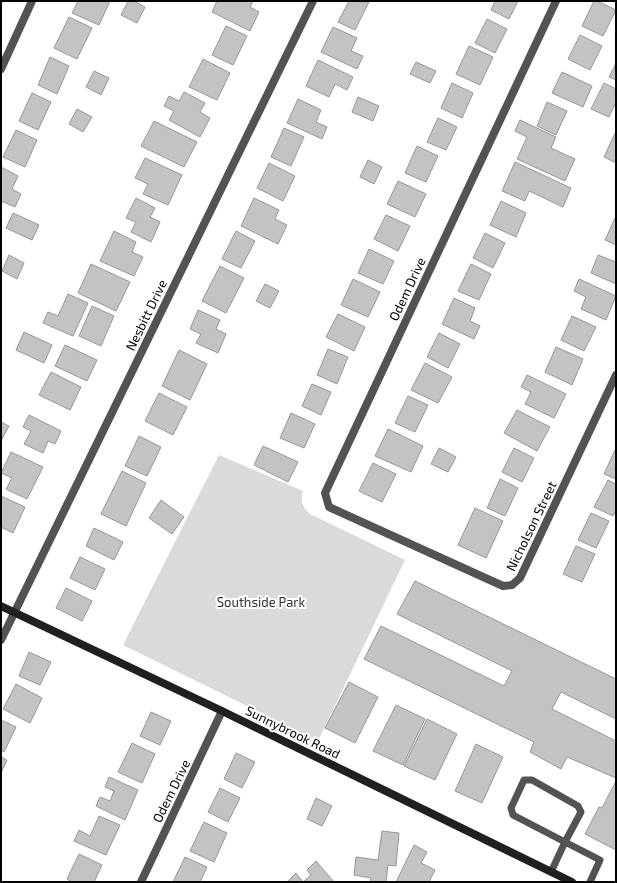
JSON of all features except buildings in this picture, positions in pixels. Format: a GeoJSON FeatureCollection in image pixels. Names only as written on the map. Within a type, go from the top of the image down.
{"type":"FeatureCollection","features":[{"type":"Feature","properties":{"kind":"street"},"geometry":{"type":"LineString","coordinates":[[1,69],[32,1]]}},
{"type":"Feature","properties":{"kind":"street","name":"Nesbitt Drive"},"geometry":{"type":"LineString","coordinates":[[1,640],[313,1]]}},
{"type":"Feature","properties":{"kind":"street","name":"Odem Drive"},"geometry":{"type":"LineString","coordinates":[[410,545],[329,507],[325,493],[556,1]]}},
{"type":"Feature","properties":{"kind":"street","name":"Nicholson Street"},"geometry":{"type":"LineString","coordinates":[[410,545],[503,586],[512,585],[520,578],[616,375]]}},
{"type":"Feature","properties":{"kind":"street","name":"Sunnybrook Road"},"geometry":{"type":"LineString","coordinates":[[1,606],[222,711],[572,882]]}},
{"type":"Feature","properties":{"kind":"street","name":"Odem Drive"},"geometry":{"type":"LineString","coordinates":[[141,882],[222,711]]}},
{"type":"Feature","properties":{"kind":"lane"},"geometry":{"type":"LineString","coordinates":[[551,872],[565,842],[581,812],[578,806],[532,780],[524,780],[511,808],[513,815],[565,842],[600,860],[590,882]]}},
{"type":"Feature","properties":{"kind":"green space","name":"Southside Park"},"geometry":{"type":"Polygon","coordinates":[[[219,455],[303,491],[302,504],[310,514],[405,560],[318,741],[123,645],[219,455]]]}}]}
